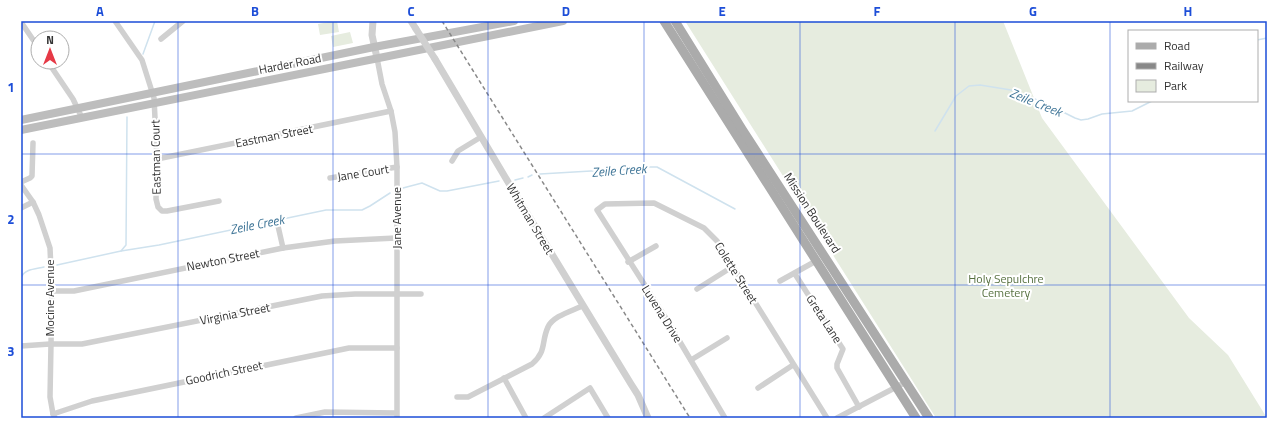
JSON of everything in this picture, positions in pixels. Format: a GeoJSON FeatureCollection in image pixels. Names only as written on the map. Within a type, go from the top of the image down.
{"type":"FeatureCollection","features":[{"type":"Feature","properties":{"kind":"main road","name":"Harder Road"},"geometry":{"type":"LineString","coordinates":[[21,120],[374,47],[514,21]]}},
{"type":"Feature","properties":{"kind":"main road","name":"Harder Road"},"geometry":{"type":"LineString","coordinates":[[21,130],[563,21]]}},
{"type":"Feature","properties":{"kind":"main road","name":"Mission Boulevard"},"geometry":{"type":"LineString","coordinates":[[664,21],[916,418]]}},
{"type":"Feature","properties":{"kind":"main road","name":"Mission Boulevard"},"geometry":{"type":"LineString","coordinates":[[675,21],[929,418]]}},
{"type":"Feature","properties":{"kind":"main road"},"geometry":{"type":"LineString","coordinates":[[733,130],[739,131],[749,147],[759,154]]}},
{"type":"Feature","properties":{"kind":"street","name":"Eastman Court"},"geometry":{"type":"LineString","coordinates":[[116,21],[142,60],[155,103],[157,159],[156,198],[158,207],[162,211],[178,210],[219,201]]}},
{"type":"Feature","properties":{"kind":"street"},"geometry":{"type":"LineString","coordinates":[[161,39],[183,21]]}},
{"type":"Feature","properties":{"kind":"street","name":"Jane Avenue"},"geometry":{"type":"LineString","coordinates":[[373,21],[372,30],[374,47],[395,132],[397,167],[396,416]]}},
{"type":"Feature","properties":{"kind":"street","name":"Whitman Street"},"geometry":{"type":"LineString","coordinates":[[411,21],[582,306],[635,389],[648,418]]}},
{"type":"Feature","properties":{"kind":"street"},"geometry":{"type":"LineString","coordinates":[[21,22],[30,35]]}},
{"type":"Feature","properties":{"kind":"street"},"geometry":{"type":"LineString","coordinates":[[53,70],[73,99],[82,118]]}},
{"type":"Feature","properties":{"kind":"street","name":"Eastman Street"},"geometry":{"type":"LineString","coordinates":[[157,159],[391,111]]}},
{"type":"Feature","properties":{"kind":"street"},"geometry":{"type":"LineString","coordinates":[[452,161],[458,151],[481,137]]}},
{"type":"Feature","properties":{"kind":"street","name":"Mocine Avenue"},"geometry":{"type":"LineString","coordinates":[[33,142],[32,176],[21,183],[33,202],[50,248],[52,291],[50,398],[54,416]]}},
{"type":"Feature","properties":{"kind":"street","name":"Jane Court"},"geometry":{"type":"LineString","coordinates":[[330,178],[397,167]]}},
{"type":"Feature","properties":{"kind":"street"},"geometry":{"type":"LineString","coordinates":[[21,208],[33,202]]}},
{"type":"Feature","properties":{"kind":"street","name":"Colette Street"},"geometry":{"type":"LineString","coordinates":[[597,210],[605,204],[649,202],[660,204],[709,232],[717,241],[827,418]]}},
{"type":"Feature","properties":{"kind":"street","name":"Luvena Drive"},"geometry":{"type":"LineString","coordinates":[[597,210],[628,262],[691,360],[725,418]]}},
{"type":"Feature","properties":{"kind":"street"},"geometry":{"type":"LineString","coordinates":[[278,226],[283,248]]}},
{"type":"Feature","properties":{"kind":"street","name":"Newton Street"},"geometry":{"type":"LineString","coordinates":[[52,291],[74,291],[283,248],[335,241],[396,238]]}},
{"type":"Feature","properties":{"kind":"street"},"geometry":{"type":"LineString","coordinates":[[628,262],[656,246]]}},
{"type":"Feature","properties":{"kind":"street"},"geometry":{"type":"LineString","coordinates":[[780,281],[816,261]]}},
{"type":"Feature","properties":{"kind":"street"},"geometry":{"type":"LineString","coordinates":[[697,289],[732,267]]}},
{"type":"Feature","properties":{"kind":"street","name":"Greta Lane"},"geometry":{"type":"LineString","coordinates":[[795,274],[843,349],[837,364],[837,368],[859,407]]}},
{"type":"Feature","properties":{"kind":"street","name":"Virginia Street"},"geometry":{"type":"LineString","coordinates":[[21,346],[82,344],[322,296],[397,293],[421,294]]}},
{"type":"Feature","properties":{"kind":"street"},"geometry":{"type":"LineString","coordinates":[[456,397],[468,397],[532,364],[539,358],[542,351],[548,326],[559,317],[582,306]]}},
{"type":"Feature","properties":{"kind":"street"},"geometry":{"type":"LineString","coordinates":[[691,360],[727,338]]}},
{"type":"Feature","properties":{"kind":"street","name":"Goodrich Street"},"geometry":{"type":"LineString","coordinates":[[54,416],[92,400],[349,348],[397,348]]}},
{"type":"Feature","properties":{"kind":"street"},"geometry":{"type":"LineString","coordinates":[[758,388],[793,365]]}},
{"type":"Feature","properties":{"kind":"street"},"geometry":{"type":"LineString","coordinates":[[504,378],[526,418]]}},
{"type":"Feature","properties":{"kind":"street"},"geometry":{"type":"LineString","coordinates":[[837,418],[906,382]]}},
{"type":"Feature","properties":{"kind":"street"},"geometry":{"type":"LineString","coordinates":[[544,418],[590,388],[608,418]]}},
{"type":"Feature","properties":{"kind":"street"},"geometry":{"type":"LineString","coordinates":[[296,418],[325,412],[396,416]]}},
{"type":"Feature","properties":{"kind":"green space"},"geometry":{"type":"Polygon","coordinates":[[[337,21],[339,32],[320,35],[318,24],[337,21]]]}},
{"type":"Feature","properties":{"kind":"green space","name":"Holy Sepulchre Cemetery"},"geometry":{"type":"Polygon","coordinates":[[[685,21],[1003,21],[1042,118],[1189,318],[1228,355],[1267,418],[936,418],[685,21]]]}},
{"type":"Feature","properties":{"kind":"green space"},"geometry":{"type":"Polygon","coordinates":[[[350,32],[353,43],[333,47],[331,36],[350,32]]]}},
{"type":"Feature","properties":{"kind":"waterway"},"geometry":{"type":"LineString","coordinates":[[143,54],[155,21]]}},
{"type":"Feature","properties":{"kind":"waterway"},"geometry":{"type":"LineString","coordinates":[[1258,40],[1267,38]]}},
{"type":"Feature","properties":{"kind":"waterway","name":"Zeile Creek"},"geometry":{"type":"LineString","coordinates":[[935,131],[956,96],[969,86],[980,85],[1011,90],[1045,103],[1081,120],[1102,114],[1132,111],[1150,102]]}},
{"type":"Feature","properties":{"kind":"waterway","name":"Zeile Creek"},"geometry":{"type":"LineString","coordinates":[[57,265],[121,251],[126,245],[127,117]]}},
{"type":"Feature","properties":{"kind":"waterway","name":"Zeile Creek"},"geometry":{"type":"LineString","coordinates":[[540,174],[611,171],[657,167],[735,209]]}},
{"type":"Feature","properties":{"kind":"waterway","name":"Zeile Creek"},"geometry":{"type":"LineString","coordinates":[[528,177],[532,175]]}},
{"type":"Feature","properties":{"kind":"waterway","name":"Zeile Creek"},"geometry":{"type":"LineString","coordinates":[[515,180],[523,178]]}},
{"type":"Feature","properties":{"kind":"waterway","name":"Zeile Creek"},"geometry":{"type":"LineString","coordinates":[[403,188],[422,183],[440,191],[447,191],[499,181]]}},
{"type":"Feature","properties":{"kind":"waterway","name":"Zeile Creek"},"geometry":{"type":"LineString","coordinates":[[121,251],[159,245],[326,210],[362,210],[390,193]]}},
{"type":"Feature","properties":{"kind":"waterway","name":"Zeile Creek"},"geometry":{"type":"LineString","coordinates":[[21,278],[27,271],[44,267]]}},
{"type":"Feature","properties":{"kind":"railway"},"geometry":{"type":"LineString","coordinates":[[442,21],[690,418]]}}]}
